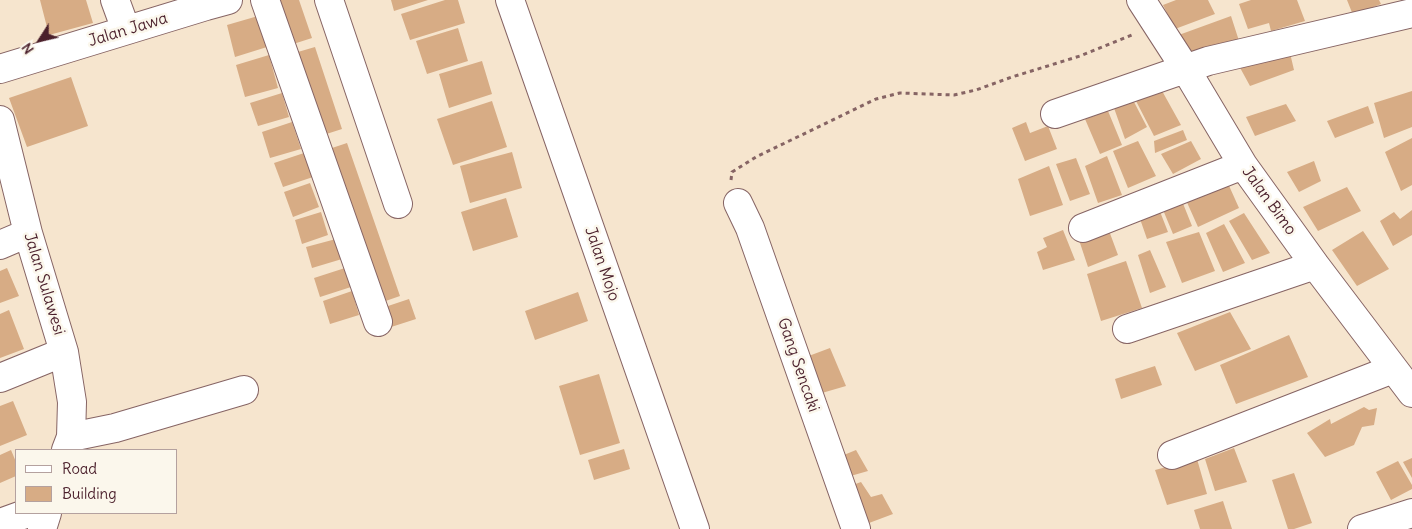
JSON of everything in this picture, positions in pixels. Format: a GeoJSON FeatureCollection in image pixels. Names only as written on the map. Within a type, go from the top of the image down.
{"type":"FeatureCollection","features":[{"type":"Feature","properties":{"kind":"street"},"geometry":{"type":"LineString","coordinates":[[115,0],[126,30]]}},
{"type":"Feature","properties":{"kind":"street","name":"Jalan Jawa"},"geometry":{"type":"LineString","coordinates":[[0,69],[228,0]]}},
{"type":"Feature","properties":{"kind":"street"},"geometry":{"type":"LineString","coordinates":[[265,0],[378,322]]}},
{"type":"Feature","properties":{"kind":"street"},"geometry":{"type":"LineString","coordinates":[[329,0],[398,204]]}},
{"type":"Feature","properties":{"kind":"street","name":"Jalan Mojo"},"geometry":{"type":"LineString","coordinates":[[510,0],[695,529]]}},
{"type":"Feature","properties":{"kind":"street","name":"Jalan Bimo"},"geometry":{"type":"LineString","coordinates":[[1141,0],[1185,68],[1243,165],[1412,393]]}},
{"type":"Feature","properties":{"kind":"street"},"geometry":{"type":"LineString","coordinates":[[1055,114],[1208,60],[1412,13]]}},
{"type":"Feature","properties":{"kind":"street","name":"Jalan Sulawesi"},"geometry":{"type":"LineString","coordinates":[[0,120],[28,233],[64,352],[72,402],[69,444]]}},
{"type":"Feature","properties":{"kind":"street"},"geometry":{"type":"LineString","coordinates":[[1083,228],[1243,165]]}},
{"type":"Feature","properties":{"kind":"street","name":"Gang Sencaki"},"geometry":{"type":"LineString","coordinates":[[738,203],[750,228],[856,529]]}},
{"type":"Feature","properties":{"kind":"street"},"geometry":{"type":"LineString","coordinates":[[0,245],[28,233]]}},
{"type":"Feature","properties":{"kind":"street"},"geometry":{"type":"LineString","coordinates":[[1127,328],[1316,265]]}},
{"type":"Feature","properties":{"kind":"street"},"geometry":{"type":"LineString","coordinates":[[0,378],[64,352]]}},
{"type":"Feature","properties":{"kind":"street"},"geometry":{"type":"LineString","coordinates":[[1172,455],[1393,369]]}},
{"type":"Feature","properties":{"kind":"street"},"geometry":{"type":"LineString","coordinates":[[69,444],[115,428],[244,390]]}},
{"type":"Feature","properties":{"kind":"street"},"geometry":{"type":"LineString","coordinates":[[1362,529],[1412,513]]}},
{"type":"Feature","properties":{"kind":"street"},"geometry":{"type":"LineString","coordinates":[[0,523],[25,514]]}},
{"type":"Feature","properties":{"kind":"street"},"geometry":{"type":"LineString","coordinates":[[42,529],[47,514]]}},
{"type":"Feature","properties":{"kind":"path"},"geometry":{"type":"LineString","coordinates":[[738,203],[732,190],[732,172],[801,134],[876,99],[900,93],[954,94],[976,90],[1080,56],[1156,25]]}},
{"type":"Feature","properties":{"kind":"building"},"geometry":{"type":"Polygon","coordinates":[[[40,0],[86,0],[93,23],[49,35],[40,0]]]}},
{"type":"Feature","properties":{"kind":"building"},"geometry":{"type":"Polygon","coordinates":[[[278,0],[299,0],[312,38],[287,46],[278,0]]]}},
{"type":"Feature","properties":{"kind":"building"},"geometry":{"type":"Polygon","coordinates":[[[391,0],[428,0],[394,11],[391,0]]]}},
{"type":"Feature","properties":{"kind":"building"},"geometry":{"type":"Polygon","coordinates":[[[445,0],[458,0],[465,23],[410,40],[401,14],[445,0]]]}},
{"type":"Feature","properties":{"kind":"building"},"geometry":{"type":"Polygon","coordinates":[[[1176,0],[1208,0],[1215,14],[1175,29],[1163,5],[1176,0]]]}},
{"type":"Feature","properties":{"kind":"building"},"geometry":{"type":"Polygon","coordinates":[[[1251,0],[1297,0],[1305,21],[1271,31],[1269,23],[1248,29],[1239,4],[1251,0]]]}},
{"type":"Feature","properties":{"kind":"building"},"geometry":{"type":"Polygon","coordinates":[[[1347,0],[1379,0],[1381,4],[1353,15],[1347,0]]]}},
{"type":"Feature","properties":{"kind":"building"},"geometry":{"type":"Polygon","coordinates":[[[258,16],[267,47],[235,57],[227,25],[258,16]]]}},
{"type":"Feature","properties":{"kind":"building"},"geometry":{"type":"Polygon","coordinates":[[[1231,16],[1240,44],[1186,62],[1176,36],[1231,16]]]}},
{"type":"Feature","properties":{"kind":"building"},"geometry":{"type":"Polygon","coordinates":[[[458,28],[468,61],[427,74],[416,41],[458,28]]]}},
{"type":"Feature","properties":{"kind":"building"},"geometry":{"type":"Polygon","coordinates":[[[315,47],[342,129],[317,137],[291,54],[315,47]]]}},
{"type":"Feature","properties":{"kind":"building"},"geometry":{"type":"Polygon","coordinates":[[[1290,53],[1294,70],[1250,86],[1238,64],[1290,53]]]}},
{"type":"Feature","properties":{"kind":"building"},"geometry":{"type":"Polygon","coordinates":[[[269,55],[278,88],[245,97],[236,65],[269,55]]]}},
{"type":"Feature","properties":{"kind":"building"},"geometry":{"type":"Polygon","coordinates":[[[482,61],[492,94],[449,108],[439,74],[482,61]]]}},
{"type":"Feature","properties":{"kind":"building"},"geometry":{"type":"Polygon","coordinates":[[[71,77],[88,126],[27,147],[9,98],[71,77]]]}},
{"type":"Feature","properties":{"kind":"building"},"geometry":{"type":"Polygon","coordinates":[[[1161,89],[1181,125],[1154,136],[1135,99],[1161,89]]]}},
{"type":"Feature","properties":{"kind":"building"},"geometry":{"type":"Polygon","coordinates":[[[1412,91],[1412,127],[1384,138],[1374,103],[1412,91]]]}},
{"type":"Feature","properties":{"kind":"building"},"geometry":{"type":"Polygon","coordinates":[[[282,93],[289,117],[258,126],[250,103],[282,93]]]}},
{"type":"Feature","properties":{"kind":"building"},"geometry":{"type":"Polygon","coordinates":[[[1133,100],[1147,127],[1125,139],[1114,108],[1133,100]]]}},
{"type":"Feature","properties":{"kind":"building"},"geometry":{"type":"Polygon","coordinates":[[[492,101],[507,147],[453,165],[437,119],[492,101]]]}},
{"type":"Feature","properties":{"kind":"building"},"geometry":{"type":"Polygon","coordinates":[[[1286,104],[1296,121],[1255,136],[1246,117],[1286,104]]]}},
{"type":"Feature","properties":{"kind":"building"},"geometry":{"type":"Polygon","coordinates":[[[1368,106],[1374,123],[1335,138],[1327,121],[1368,106]]]}},
{"type":"Feature","properties":{"kind":"building"},"geometry":{"type":"Polygon","coordinates":[[[1108,111],[1122,145],[1100,154],[1085,119],[1108,111]]]}},
{"type":"Feature","properties":{"kind":"building"},"geometry":{"type":"Polygon","coordinates":[[[292,122],[301,149],[270,158],[262,132],[292,122]]]}},
{"type":"Feature","properties":{"kind":"building"},"geometry":{"type":"Polygon","coordinates":[[[1026,122],[1030,133],[1048,126],[1057,149],[1025,161],[1012,128],[1026,122]]]}},
{"type":"Feature","properties":{"kind":"building"},"geometry":{"type":"Polygon","coordinates":[[[1183,130],[1187,140],[1155,153],[1154,141],[1183,130]]]}},
{"type":"Feature","properties":{"kind":"building"},"geometry":{"type":"Polygon","coordinates":[[[1412,138],[1412,185],[1401,191],[1385,152],[1412,138]]]}},
{"type":"Feature","properties":{"kind":"building"},"geometry":{"type":"Polygon","coordinates":[[[1138,141],[1156,176],[1128,188],[1113,151],[1138,141]]]}},
{"type":"Feature","properties":{"kind":"building"},"geometry":{"type":"Polygon","coordinates":[[[1191,141],[1201,159],[1173,174],[1161,154],[1191,141]]]}},
{"type":"Feature","properties":{"kind":"building"},"geometry":{"type":"Polygon","coordinates":[[[347,143],[400,296],[377,304],[323,151],[347,143]]]}},
{"type":"Feature","properties":{"kind":"building"},"geometry":{"type":"Polygon","coordinates":[[[512,152],[522,188],[470,203],[460,166],[512,152]]]}},
{"type":"Feature","properties":{"kind":"building"},"geometry":{"type":"Polygon","coordinates":[[[304,153],[313,177],[283,187],[274,163],[304,153]]]}},
{"type":"Feature","properties":{"kind":"building"},"geometry":{"type":"Polygon","coordinates":[[[1107,156],[1122,195],[1098,203],[1085,166],[1107,156]]]}},
{"type":"Feature","properties":{"kind":"building"},"geometry":{"type":"Polygon","coordinates":[[[1076,158],[1090,194],[1070,201],[1056,164],[1076,158]]]}},
{"type":"Feature","properties":{"kind":"building"},"geometry":{"type":"Polygon","coordinates":[[[1314,161],[1321,181],[1299,192],[1287,172],[1314,161]]]}},
{"type":"Feature","properties":{"kind":"building"},"geometry":{"type":"Polygon","coordinates":[[[1049,166],[1063,205],[1030,216],[1018,179],[1049,166]]]}},
{"type":"Feature","properties":{"kind":"building"},"geometry":{"type":"Polygon","coordinates":[[[1226,179],[1239,208],[1198,227],[1185,198],[1226,179]]]}},
{"type":"Feature","properties":{"kind":"building"},"geometry":{"type":"Polygon","coordinates":[[[310,183],[319,207],[293,217],[284,192],[310,183]]]}},
{"type":"Feature","properties":{"kind":"building"},"geometry":{"type":"Polygon","coordinates":[[[1347,187],[1361,211],[1318,231],[1303,207],[1347,187]]]}},
{"type":"Feature","properties":{"kind":"building"},"geometry":{"type":"Polygon","coordinates":[[[1180,196],[1192,226],[1173,234],[1161,205],[1180,196]]]}},
{"type":"Feature","properties":{"kind":"building"},"geometry":{"type":"Polygon","coordinates":[[[506,198],[518,237],[473,251],[461,212],[506,198]]]}},
{"type":"Feature","properties":{"kind":"building"},"geometry":{"type":"Polygon","coordinates":[[[1159,209],[1168,232],[1147,239],[1139,216],[1159,209]]]}},
{"type":"Feature","properties":{"kind":"building"},"geometry":{"type":"Polygon","coordinates":[[[1412,210],[1412,235],[1393,246],[1380,221],[1394,212],[1400,219],[1412,210]]]}},
{"type":"Feature","properties":{"kind":"building"},"geometry":{"type":"Polygon","coordinates":[[[321,212],[328,235],[302,244],[295,220],[321,212]]]}},
{"type":"Feature","properties":{"kind":"building"},"geometry":{"type":"Polygon","coordinates":[[[1244,213],[1270,253],[1252,260],[1229,221],[1244,213]]]}},
{"type":"Feature","properties":{"kind":"building"},"geometry":{"type":"Polygon","coordinates":[[[1224,224],[1245,263],[1223,272],[1206,233],[1224,224]]]}},
{"type":"Feature","properties":{"kind":"building"},"geometry":{"type":"Polygon","coordinates":[[[1108,228],[1118,255],[1088,267],[1079,240],[1108,228]]]}},
{"type":"Feature","properties":{"kind":"building"},"geometry":{"type":"Polygon","coordinates":[[[1063,230],[1075,260],[1043,270],[1037,252],[1047,247],[1043,238],[1063,230]]]}},
{"type":"Feature","properties":{"kind":"building"},"geometry":{"type":"Polygon","coordinates":[[[1363,231],[1389,269],[1357,286],[1332,250],[1363,231]]]}},
{"type":"Feature","properties":{"kind":"building"},"geometry":{"type":"Polygon","coordinates":[[[1199,232],[1215,271],[1182,283],[1166,242],[1199,232]]]}},
{"type":"Feature","properties":{"kind":"building"},"geometry":{"type":"Polygon","coordinates":[[[336,239],[342,259],[312,268],[306,247],[336,239]]]}},
{"type":"Feature","properties":{"kind":"building"},"geometry":{"type":"Polygon","coordinates":[[[1150,250],[1166,287],[1150,293],[1138,255],[1150,250]]]}},
{"type":"Feature","properties":{"kind":"building"},"geometry":{"type":"Polygon","coordinates":[[[1126,261],[1142,308],[1101,321],[1087,274],[1126,261]]]}},
{"type":"Feature","properties":{"kind":"building"},"geometry":{"type":"Polygon","coordinates":[[[7,268],[19,296],[0,303],[0,271],[7,268]]]}},
{"type":"Feature","properties":{"kind":"building"},"geometry":{"type":"Polygon","coordinates":[[[345,268],[351,287],[320,297],[314,278],[345,268]]]}},
{"type":"Feature","properties":{"kind":"building"},"geometry":{"type":"Polygon","coordinates":[[[352,291],[359,315],[330,324],[323,301],[352,291]]]}},
{"type":"Feature","properties":{"kind":"building"},"geometry":{"type":"Polygon","coordinates":[[[578,292],[588,321],[535,340],[525,311],[578,292]]]}},
{"type":"Feature","properties":{"kind":"building"},"geometry":{"type":"Polygon","coordinates":[[[409,299],[416,319],[388,328],[382,308],[409,299]]]}},
{"type":"Feature","properties":{"kind":"building"},"geometry":{"type":"Polygon","coordinates":[[[9,310],[24,349],[0,358],[0,314],[9,310]]]}},
{"type":"Feature","properties":{"kind":"building"},"geometry":{"type":"Polygon","coordinates":[[[1230,312],[1251,349],[1195,371],[1177,333],[1230,312]]]}},
{"type":"Feature","properties":{"kind":"building"},"geometry":{"type":"Polygon","coordinates":[[[1289,335],[1308,377],[1236,404],[1220,365],[1289,335]]]}},
{"type":"Feature","properties":{"kind":"building"},"geometry":{"type":"Polygon","coordinates":[[[830,348],[846,386],[815,395],[806,357],[830,348]]]}},
{"type":"Feature","properties":{"kind":"building"},"geometry":{"type":"Polygon","coordinates":[[[1155,366],[1162,385],[1121,399],[1115,379],[1155,366]]]}},
{"type":"Feature","properties":{"kind":"building"},"geometry":{"type":"Polygon","coordinates":[[[599,374],[620,443],[580,455],[559,386],[599,374]]]}},
{"type":"Feature","properties":{"kind":"building"},"geometry":{"type":"Polygon","coordinates":[[[13,401],[27,435],[0,446],[0,406],[13,401]]]}},
{"type":"Feature","properties":{"kind":"building"},"geometry":{"type":"Polygon","coordinates":[[[1364,407],[1369,410],[1377,408],[1374,425],[1362,427],[1354,445],[1325,457],[1307,433],[1330,419],[1331,424],[1364,407]]]}},
{"type":"Feature","properties":{"kind":"building"},"geometry":{"type":"Polygon","coordinates":[[[1234,448],[1247,482],[1215,491],[1205,459],[1234,448]]]}},
{"type":"Feature","properties":{"kind":"building"},"geometry":{"type":"Polygon","coordinates":[[[624,449],[630,469],[594,480],[588,460],[624,449]]]}},
{"type":"Feature","properties":{"kind":"building"},"geometry":{"type":"Polygon","coordinates":[[[11,450],[15,460],[15,476],[0,483],[0,455],[11,450]]]}},
{"type":"Feature","properties":{"kind":"building"},"geometry":{"type":"Polygon","coordinates":[[[856,450],[868,471],[847,477],[839,457],[856,450]]]}},
{"type":"Feature","properties":{"kind":"building"},"geometry":{"type":"Polygon","coordinates":[[[1412,458],[1412,478],[1403,462],[1412,458]]]}},
{"type":"Feature","properties":{"kind":"building"},"geometry":{"type":"Polygon","coordinates":[[[1197,459],[1207,494],[1167,505],[1155,470],[1197,459]]]}},
{"type":"Feature","properties":{"kind":"building"},"geometry":{"type":"Polygon","coordinates":[[[1398,461],[1412,485],[1412,489],[1391,500],[1376,472],[1398,461]]]}},
{"type":"Feature","properties":{"kind":"building"},"geometry":{"type":"Polygon","coordinates":[[[1294,473],[1312,523],[1288,529],[1272,480],[1294,473]]]}},
{"type":"Feature","properties":{"kind":"building"},"geometry":{"type":"Polygon","coordinates":[[[861,482],[871,497],[882,494],[893,514],[861,526],[850,486],[861,482]]]}},
{"type":"Feature","properties":{"kind":"building"},"geometry":{"type":"Polygon","coordinates":[[[1223,501],[1232,529],[1200,529],[1194,510],[1223,501]]]}}]}
